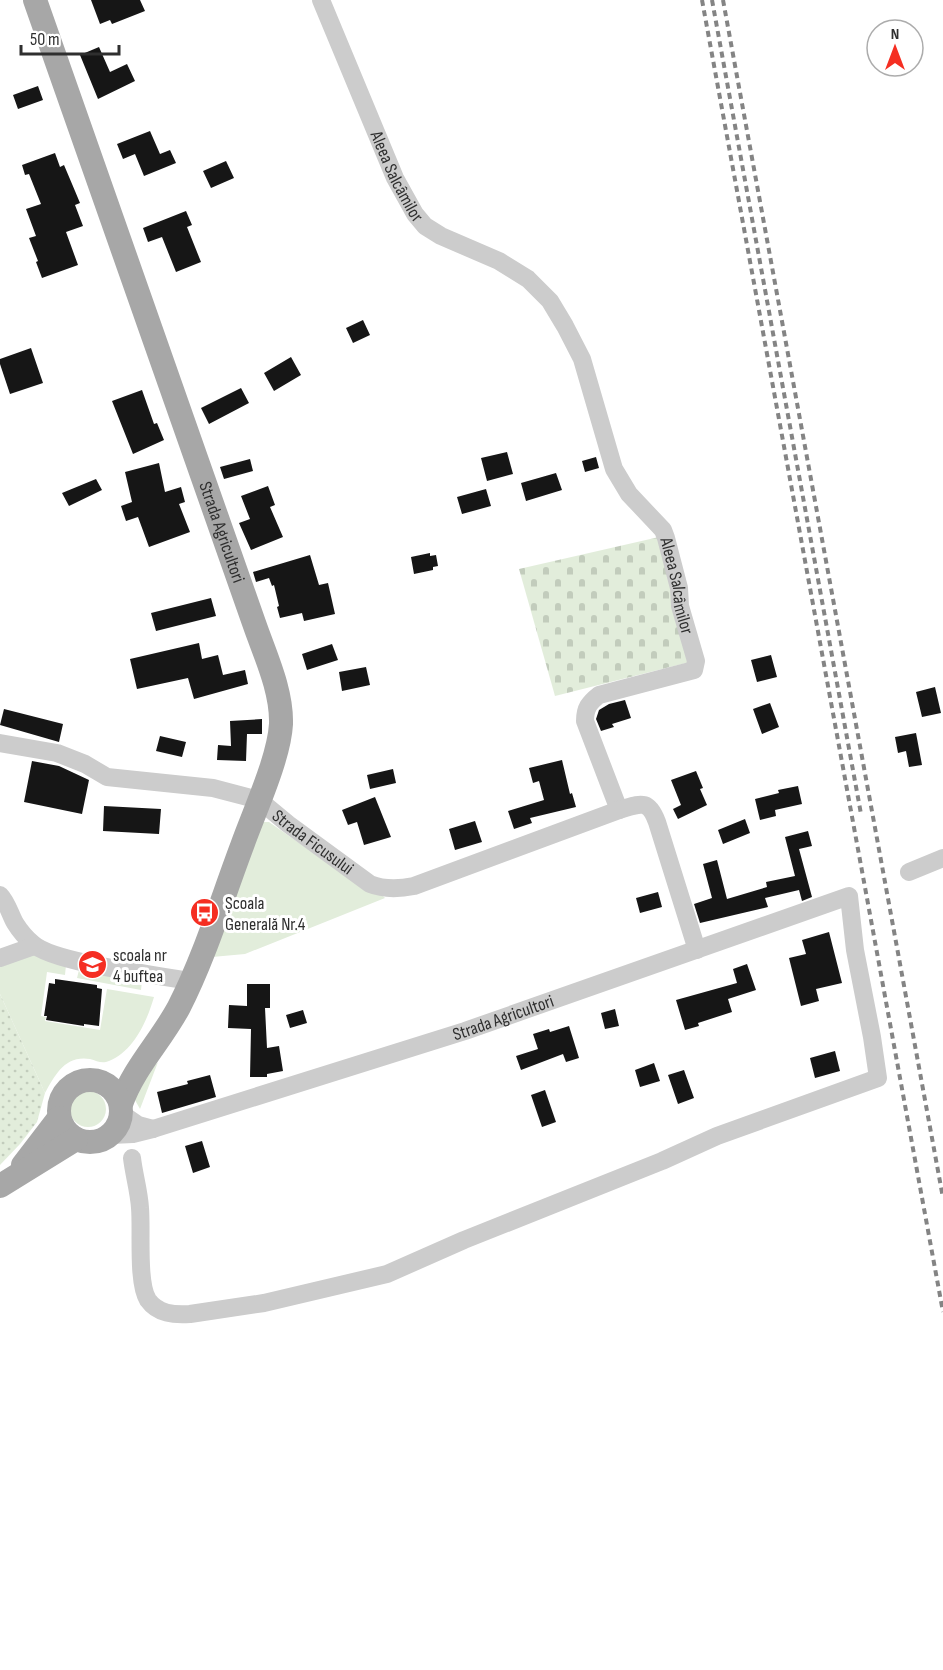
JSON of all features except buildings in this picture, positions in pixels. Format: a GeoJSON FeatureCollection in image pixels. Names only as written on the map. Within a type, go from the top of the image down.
{"type":"FeatureCollection","features":[{"type":"Feature","properties":{"kind":"main road","name":"Strada Agricultori"},"geometry":{"type":"LineString","coordinates":[[34,0],[277,692],[281,722],[280,733],[259,800],[190,981],[163,1035],[144,1058],[127,1087],[118,1118]]}},
{"type":"Feature","properties":{"kind":"main road","name":"Strada Agricultori"},"geometry":{"type":"LineString","coordinates":[[103,1082],[144,1058]]}},
{"type":"Feature","properties":{"kind":"main road"},"geometry":{"type":"LineString","coordinates":[[90,1080],[103,1082],[114,1090],[118,1118],[94,1142],[76,1139],[63,1126],[59,1118],[61,1099],[72,1085],[90,1080]]}},
{"type":"Feature","properties":{"kind":"main road"},"geometry":{"type":"LineString","coordinates":[[7,1181],[59,1118]]}},
{"type":"Feature","properties":{"kind":"main road"},"geometry":{"type":"LineString","coordinates":[[7,1181],[76,1139]]}},
{"type":"Feature","properties":{"kind":"street","name":"Aleea Salcâmilor"},"geometry":{"type":"LineString","coordinates":[[321,0],[395,178],[415,214],[425,226],[441,237],[499,261],[528,279],[550,301],[582,359],[614,470],[629,494],[663,530],[666,538],[679,588],[680,606],[696,661],[694,670],[599,695],[590,702],[585,711],[585,721],[619,810]]}},
{"type":"Feature","properties":{"kind":"street","name":"Strada Ficusului"},"geometry":{"type":"LineString","coordinates":[[0,743],[57,753],[85,764],[107,777],[213,788],[259,800],[370,884],[381,888],[414,886],[619,810]]}},
{"type":"Feature","properties":{"kind":"street"},"geometry":{"type":"LineString","coordinates":[[619,810],[640,804],[646,805],[653,812],[697,950]]}},
{"type":"Feature","properties":{"kind":"street"},"geometry":{"type":"LineString","coordinates":[[909,872],[943,858]]}},
{"type":"Feature","properties":{"kind":"street"},"geometry":{"type":"LineString","coordinates":[[0,895],[15,923],[34,946],[45,952],[72,960],[190,981]]}},
{"type":"Feature","properties":{"kind":"street","name":"Strada Agricultori"},"geometry":{"type":"LineString","coordinates":[[118,1118],[133,1134],[153,1129],[465,1031],[849,896],[855,950],[873,1037],[878,1078],[717,1136],[662,1161],[464,1240],[403,1269],[264,1303],[179,1315],[161,1311],[154,1306],[143,1289],[140,1204],[132,1158]]}},
{"type":"Feature","properties":{"kind":"street"},"geometry":{"type":"LineString","coordinates":[[0,958],[34,946]]}},
{"type":"Feature","properties":{"kind":"green space"},"geometry":{"type":"Polygon","coordinates":[[[659,537],[690,662],[555,696],[519,569],[659,537]]]}},
{"type":"Feature","properties":{"kind":"green space"},"geometry":{"type":"Polygon","coordinates":[[[263,822],[269,822],[352,880],[385,898],[245,954],[212,957],[263,822]]]}},
{"type":"Feature","properties":{"kind":"green space"},"geometry":{"type":"Polygon","coordinates":[[[24,952],[66,965],[65,975],[47,972],[41,1016],[46,1017],[45,1021],[100,1030],[107,989],[154,997],[148,1016],[126,1050],[106,1062],[81,1059],[67,1063],[57,1073],[45,1093],[0,994],[0,965],[24,952]]]}},
{"type":"Feature","properties":{"kind":"green space"},"geometry":{"type":"Polygon","coordinates":[[[79,970],[142,981],[141,990],[77,978],[79,970]]]}},
{"type":"Feature","properties":{"kind":"green space"},"geometry":{"type":"Polygon","coordinates":[[[0,994],[45,1093],[37,1122],[0,1165],[0,994]]]}},
{"type":"Feature","properties":{"kind":"green space"},"geometry":{"type":"Polygon","coordinates":[[[158,1062],[140,1109],[135,1096],[158,1062]]]}},
{"type":"Feature","properties":{"kind":"green space"},"geometry":{"type":"Polygon","coordinates":[[[88,1091],[101,1096],[106,1109],[101,1122],[88,1127],[75,1122],[70,1109],[75,1096],[88,1091]]]}},
{"type":"Feature","properties":{"kind":"railway"},"geometry":{"type":"LineString","coordinates":[[702,0],[943,1312]]}},
{"type":"Feature","properties":{"kind":"railway"},"geometry":{"type":"LineString","coordinates":[[712,0],[861,814]]}},
{"type":"Feature","properties":{"kind":"railway"},"geometry":{"type":"LineString","coordinates":[[723,0],[943,1198]]}},
{"type":"Feature","properties":{"kind":"place","name":"Școala Generală Nr.4"},"geometry":{"type":"Point","coordinates":[204,913]}},
{"type":"Feature","properties":{"kind":"place","name":"scoala nr 4 buftea"},"geometry":{"type":"Point","coordinates":[92,965]}}]}
